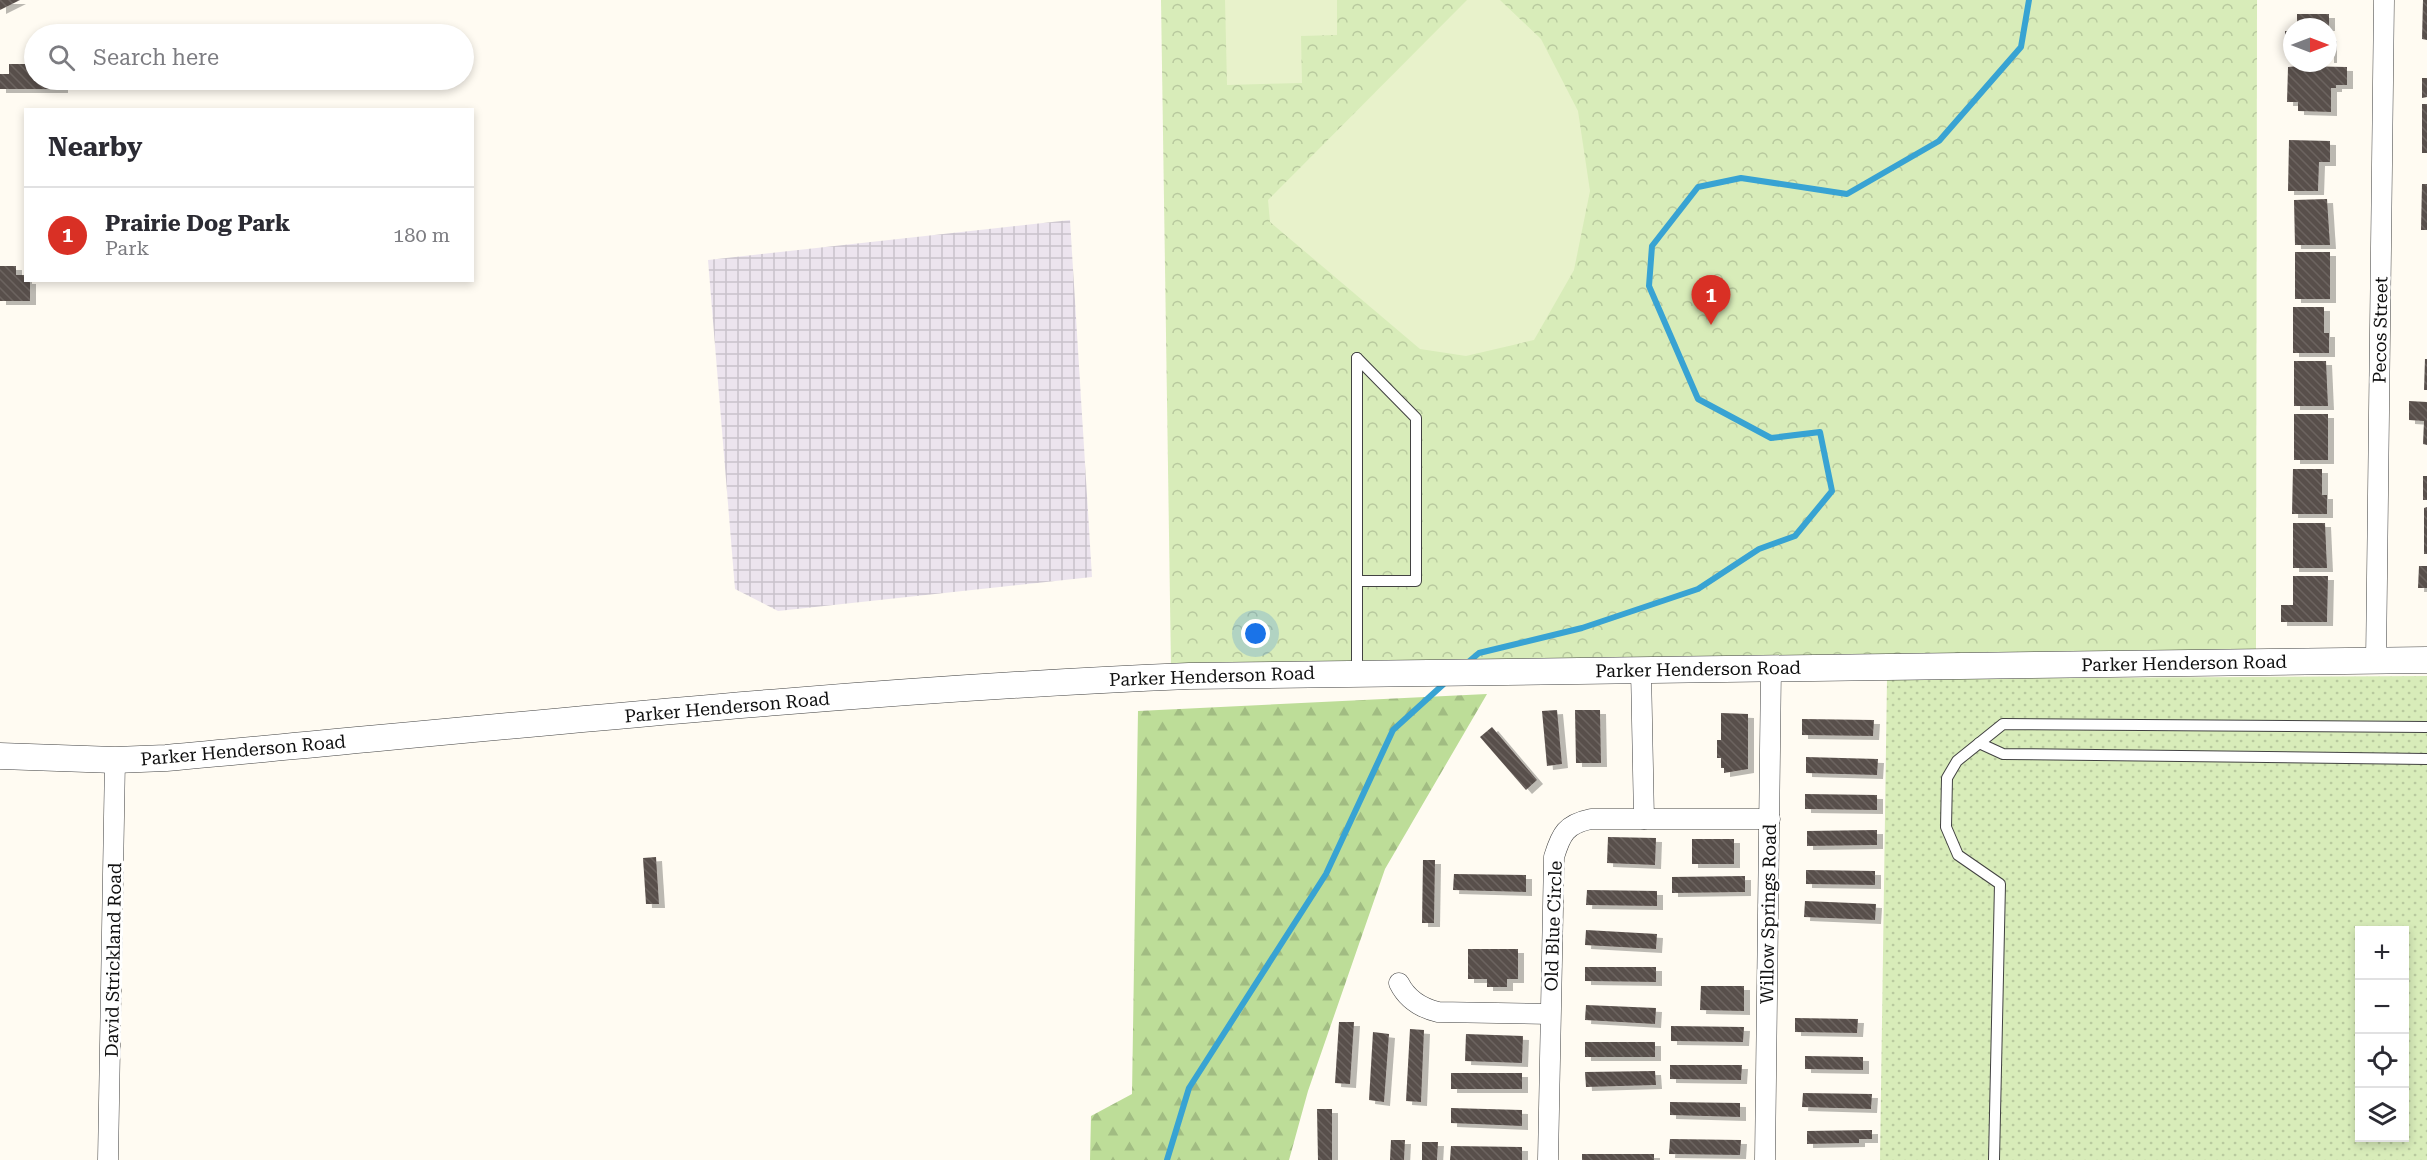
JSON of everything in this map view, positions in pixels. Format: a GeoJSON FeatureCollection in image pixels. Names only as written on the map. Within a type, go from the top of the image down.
{"type":"FeatureCollection","features":[{"type":"Feature","properties":{"kind":"street","name":"Pecos Street"},"geometry":{"type":"LineString","coordinates":[[2376,661],[2385,0]]}},
{"type":"Feature","properties":{"kind":"street","name":"Parker Henderson Road"},"geometry":{"type":"LineString","coordinates":[[0,756],[115,760],[1008,683],[1357,672],[2427,660]]}},
{"type":"Feature","properties":{"kind":"street","name":"Willow Springs Road"},"geometry":{"type":"LineString","coordinates":[[1765,1160],[1771,668]]}},
{"type":"Feature","properties":{"kind":"street"},"geometry":{"type":"LineString","coordinates":[[1641,670],[1644,819]]}},
{"type":"Feature","properties":{"kind":"street","name":"David Strickland Road"},"geometry":{"type":"LineString","coordinates":[[108,1160],[115,760]]}},
{"type":"Feature","properties":{"kind":"street","name":"Old Blue Circle"},"geometry":{"type":"LineString","coordinates":[[1548,1160],[1554,857],[1560,838],[1575,822],[1591,819],[1770,819]]}},
{"type":"Feature","properties":{"kind":"street"},"geometry":{"type":"LineString","coordinates":[[1399,983],[1404,993],[1424,1008],[1437,1012],[1550,1014]]}},
{"type":"Feature","properties":{"kind":"lane"},"geometry":{"type":"LineString","coordinates":[[1357,581],[1416,581],[1416,418],[1357,358],[1357,569],[1357,581],[1357,672]]}},
{"type":"Feature","properties":{"kind":"lane"},"geometry":{"type":"LineString","coordinates":[[1994,1160],[2000,884],[1958,855],[1946,827],[1947,778],[1957,760],[2003,724],[2427,727]]}},
{"type":"Feature","properties":{"kind":"lane"},"geometry":{"type":"LineString","coordinates":[[1979,743],[2003,754],[2427,759]]}},
{"type":"Feature","properties":{"kind":"shaded area"},"geometry":{"type":"Polygon","coordinates":[[[1070,220],[1092,577],[778,611],[735,589],[708,260],[1070,220]]]}},
{"type":"Feature","properties":{"kind":"green space"},"geometry":{"type":"Polygon","coordinates":[[[1161,0],[2257,0],[2256,650],[1171,668],[1161,0]]]}},
{"type":"Feature","properties":{"kind":"green space"},"geometry":{"type":"Polygon","coordinates":[[[1225,0],[1337,0],[1337,35],[1301,36],[1302,83],[1227,85],[1225,0]]]}},
{"type":"Feature","properties":{"kind":"green space"},"geometry":{"type":"Polygon","coordinates":[[[1467,0],[1500,0],[1541,39],[1578,111],[1590,191],[1574,270],[1534,340],[1466,356],[1420,349],[1270,222],[1268,200],[1467,0]]]}},
{"type":"Feature","properties":{"kind":"green space"},"geometry":{"type":"Polygon","coordinates":[[[2427,676],[2427,1160],[1880,1160],[1887,679],[2427,676]]]}},
{"type":"Feature","properties":{"kind":"green space"},"geometry":{"type":"Polygon","coordinates":[[[1487,694],[1385,869],[1308,1091],[1289,1160],[1090,1160],[1091,1116],[1132,1094],[1138,711],[1487,694]]]}},
{"type":"Feature","properties":{"kind":"building"},"geometry":{"type":"Polygon","coordinates":[[[0,0],[20,0],[0,10],[0,0]]]}},
{"type":"Feature","properties":{"kind":"building"},"geometry":{"type":"Polygon","coordinates":[[[2423,0],[2427,0],[2427,40],[2422,39],[2423,0]]]}},
{"type":"Feature","properties":{"kind":"building"},"geometry":{"type":"Polygon","coordinates":[[[2297,14],[2329,14],[2329,18],[2297,18],[2297,14]]]}},
{"type":"Feature","properties":{"kind":"building"},"geometry":{"type":"Polygon","coordinates":[[[9,64],[24,64],[24,89],[0,89],[0,74],[9,74],[9,64]]]}},
{"type":"Feature","properties":{"kind":"building"},"geometry":{"type":"Polygon","coordinates":[[[2337,67],[2347,67],[2347,85],[2336,85],[2336,88],[2331,88],[2331,112],[2298,111],[2298,102],[2287,102],[2288,72],[2337,72],[2337,67]]]}},
{"type":"Feature","properties":{"kind":"building"},"geometry":{"type":"Polygon","coordinates":[[[2422,78],[2427,78],[2427,97],[2422,98],[2422,78]]]}},
{"type":"Feature","properties":{"kind":"building"},"geometry":{"type":"Polygon","coordinates":[[[2422,104],[2427,104],[2427,153],[2422,153],[2422,104]]]}},
{"type":"Feature","properties":{"kind":"building"},"geometry":{"type":"Polygon","coordinates":[[[2289,140],[2330,141],[2330,162],[2319,162],[2318,191],[2288,191],[2289,140]]]}},
{"type":"Feature","properties":{"kind":"building"},"geometry":{"type":"Polygon","coordinates":[[[2422,184],[2427,184],[2427,230],[2421,230],[2422,184]]]}},
{"type":"Feature","properties":{"kind":"building"},"geometry":{"type":"Polygon","coordinates":[[[2327,199],[2330,245],[2295,245],[2294,200],[2327,199]]]}},
{"type":"Feature","properties":{"kind":"building"},"geometry":{"type":"Polygon","coordinates":[[[2295,252],[2330,252],[2330,299],[2295,299],[2295,252]]]}},
{"type":"Feature","properties":{"kind":"building"},"geometry":{"type":"Polygon","coordinates":[[[0,266],[16,266],[16,275],[24,275],[24,282],[30,282],[30,301],[0,301],[0,266]]]}},
{"type":"Feature","properties":{"kind":"building"},"geometry":{"type":"Polygon","coordinates":[[[2293,307],[2324,307],[2324,333],[2329,333],[2329,353],[2293,353],[2293,307]]]}},
{"type":"Feature","properties":{"kind":"building"},"geometry":{"type":"Polygon","coordinates":[[[2425,359],[2427,359],[2427,390],[2424,390],[2425,359]]]}},
{"type":"Feature","properties":{"kind":"building"},"geometry":{"type":"Polygon","coordinates":[[[2294,361],[2326,361],[2328,406],[2294,406],[2294,361]]]}},
{"type":"Feature","properties":{"kind":"building"},"geometry":{"type":"Polygon","coordinates":[[[2409,401],[2427,402],[2427,445],[2423,444],[2424,421],[2409,420],[2409,401]]]}},
{"type":"Feature","properties":{"kind":"building"},"geometry":{"type":"Polygon","coordinates":[[[2294,414],[2328,414],[2328,460],[2294,460],[2294,414]]]}},
{"type":"Feature","properties":{"kind":"building"},"geometry":{"type":"Polygon","coordinates":[[[2293,469],[2322,469],[2322,495],[2327,495],[2327,514],[2292,514],[2293,469]]]}},
{"type":"Feature","properties":{"kind":"building"},"geometry":{"type":"Polygon","coordinates":[[[2423,476],[2427,476],[2427,500],[2423,500],[2423,476]]]}},
{"type":"Feature","properties":{"kind":"building"},"geometry":{"type":"Polygon","coordinates":[[[2427,507],[2427,554],[2424,554],[2424,508],[2427,507]]]}},
{"type":"Feature","properties":{"kind":"building"},"geometry":{"type":"Polygon","coordinates":[[[2293,523],[2325,523],[2327,568],[2293,568],[2293,523]]]}},
{"type":"Feature","properties":{"kind":"building"},"geometry":{"type":"Polygon","coordinates":[[[2419,566],[2427,566],[2427,588],[2418,588],[2419,566]]]}},
{"type":"Feature","properties":{"kind":"building"},"geometry":{"type":"Polygon","coordinates":[[[2293,576],[2328,576],[2327,622],[2281,622],[2281,605],[2293,605],[2293,576]]]}},
{"type":"Feature","properties":{"kind":"building"},"geometry":{"type":"Polygon","coordinates":[[[1557,710],[1562,764],[1547,766],[1542,711],[1557,710]]]}},
{"type":"Feature","properties":{"kind":"building"},"geometry":{"type":"Polygon","coordinates":[[[1575,710],[1600,710],[1601,763],[1576,763],[1575,710]]]}},
{"type":"Feature","properties":{"kind":"building"},"geometry":{"type":"Polygon","coordinates":[[[1721,713],[1748,714],[1748,769],[1724,773],[1724,768],[1721,768],[1721,758],[1717,758],[1717,740],[1721,740],[1721,713]]]}},
{"type":"Feature","properties":{"kind":"building"},"geometry":{"type":"Polygon","coordinates":[[[1802,719],[1874,720],[1873,736],[1802,735],[1802,719]]]}},
{"type":"Feature","properties":{"kind":"building"},"geometry":{"type":"Polygon","coordinates":[[[1492,727],[1537,780],[1526,790],[1480,737],[1492,727]]]}},
{"type":"Feature","properties":{"kind":"building"},"geometry":{"type":"Polygon","coordinates":[[[1806,757],[1878,759],[1877,775],[1806,773],[1806,757]]]}},
{"type":"Feature","properties":{"kind":"building"},"geometry":{"type":"Polygon","coordinates":[[[1805,794],[1877,795],[1877,810],[1805,809],[1805,794]]]}},
{"type":"Feature","properties":{"kind":"building"},"geometry":{"type":"Polygon","coordinates":[[[1877,830],[1877,845],[1807,846],[1807,831],[1877,830]]]}},
{"type":"Feature","properties":{"kind":"building"},"geometry":{"type":"Polygon","coordinates":[[[1608,837],[1656,838],[1655,865],[1607,863],[1608,837]]]}},
{"type":"Feature","properties":{"kind":"building"},"geometry":{"type":"Polygon","coordinates":[[[1692,839],[1734,839],[1734,864],[1692,864],[1692,839]]]}},
{"type":"Feature","properties":{"kind":"building"},"geometry":{"type":"Polygon","coordinates":[[[656,857],[659,904],[646,904],[643,858],[656,857]]]}},
{"type":"Feature","properties":{"kind":"building"},"geometry":{"type":"Polygon","coordinates":[[[1423,860],[1435,860],[1434,923],[1422,923],[1423,860]]]}},
{"type":"Feature","properties":{"kind":"building"},"geometry":{"type":"Polygon","coordinates":[[[1806,870],[1875,871],[1875,885],[1806,884],[1806,870]]]}},
{"type":"Feature","properties":{"kind":"building"},"geometry":{"type":"Polygon","coordinates":[[[1454,874],[1526,875],[1526,892],[1453,890],[1454,874]]]}},
{"type":"Feature","properties":{"kind":"building"},"geometry":{"type":"Polygon","coordinates":[[[1745,876],[1745,892],[1672,893],[1672,877],[1745,876]]]}},
{"type":"Feature","properties":{"kind":"building"},"geometry":{"type":"Polygon","coordinates":[[[1587,890],[1657,891],[1657,906],[1586,905],[1587,890]]]}},
{"type":"Feature","properties":{"kind":"building"},"geometry":{"type":"Polygon","coordinates":[[[1805,901],[1876,904],[1875,920],[1804,917],[1805,901]]]}},
{"type":"Feature","properties":{"kind":"building"},"geometry":{"type":"Polygon","coordinates":[[[1586,930],[1657,934],[1656,949],[1585,945],[1586,930]]]}},
{"type":"Feature","properties":{"kind":"building"},"geometry":{"type":"Polygon","coordinates":[[[1468,949],[1518,949],[1518,979],[1507,979],[1507,987],[1487,987],[1487,979],[1468,979],[1468,949]]]}},
{"type":"Feature","properties":{"kind":"building"},"geometry":{"type":"Polygon","coordinates":[[[1585,967],[1656,967],[1656,982],[1585,981],[1585,967]]]}},
{"type":"Feature","properties":{"kind":"building"},"geometry":{"type":"Polygon","coordinates":[[[1701,986],[1744,986],[1744,1011],[1700,1010],[1701,986]]]}},
{"type":"Feature","properties":{"kind":"building"},"geometry":{"type":"Polygon","coordinates":[[[1586,1005],[1656,1008],[1655,1024],[1585,1020],[1586,1005]]]}},
{"type":"Feature","properties":{"kind":"building"},"geometry":{"type":"Polygon","coordinates":[[[1795,1018],[1858,1019],[1857,1033],[1795,1032],[1795,1018]]]}},
{"type":"Feature","properties":{"kind":"building"},"geometry":{"type":"Polygon","coordinates":[[[1339,1022],[1354,1022],[1350,1084],[1335,1083],[1339,1022]]]}},
{"type":"Feature","properties":{"kind":"building"},"geometry":{"type":"Polygon","coordinates":[[[1671,1026],[1744,1027],[1743,1042],[1671,1041],[1671,1026]]]}},
{"type":"Feature","properties":{"kind":"building"},"geometry":{"type":"Polygon","coordinates":[[[1410,1029],[1424,1030],[1421,1102],[1406,1101],[1410,1029]]]}},
{"type":"Feature","properties":{"kind":"building"},"geometry":{"type":"Polygon","coordinates":[[[1373,1032],[1389,1034],[1384,1102],[1369,1100],[1373,1032]]]}},
{"type":"Feature","properties":{"kind":"building"},"geometry":{"type":"Polygon","coordinates":[[[1466,1034],[1523,1036],[1522,1063],[1465,1061],[1466,1034]]]}},
{"type":"Feature","properties":{"kind":"building"},"geometry":{"type":"Polygon","coordinates":[[[1585,1042],[1655,1042],[1655,1057],[1585,1057],[1585,1042]]]}},
{"type":"Feature","properties":{"kind":"building"},"geometry":{"type":"Polygon","coordinates":[[[1805,1056],[1863,1057],[1863,1070],[1805,1069],[1805,1056]]]}},
{"type":"Feature","properties":{"kind":"building"},"geometry":{"type":"Polygon","coordinates":[[[1670,1065],[1742,1065],[1741,1080],[1670,1079],[1670,1065]]]}},
{"type":"Feature","properties":{"kind":"building"},"geometry":{"type":"Polygon","coordinates":[[[1655,1071],[1656,1085],[1586,1087],[1585,1072],[1655,1071]]]}},
{"type":"Feature","properties":{"kind":"building"},"geometry":{"type":"Polygon","coordinates":[[[1451,1073],[1522,1073],[1522,1089],[1451,1089],[1451,1073]]]}},
{"type":"Feature","properties":{"kind":"building"},"geometry":{"type":"Polygon","coordinates":[[[1803,1093],[1872,1094],[1871,1109],[1802,1107],[1803,1093]]]}},
{"type":"Feature","properties":{"kind":"building"},"geometry":{"type":"Polygon","coordinates":[[[1670,1102],[1740,1103],[1740,1117],[1670,1115],[1670,1102]]]}},
{"type":"Feature","properties":{"kind":"building"},"geometry":{"type":"Polygon","coordinates":[[[1451,1108],[1522,1110],[1522,1126],[1451,1123],[1451,1108]]]}},
{"type":"Feature","properties":{"kind":"building"},"geometry":{"type":"Polygon","coordinates":[[[1317,1109],[1332,1109],[1332,1160],[1318,1160],[1317,1109]]]}},
{"type":"Feature","properties":{"kind":"building"},"geometry":{"type":"Polygon","coordinates":[[[1872,1130],[1872,1139],[1859,1139],[1859,1143],[1807,1144],[1807,1131],[1872,1130]]]}},
{"type":"Feature","properties":{"kind":"building"},"geometry":{"type":"Polygon","coordinates":[[[1670,1139],[1741,1140],[1740,1155],[1669,1154],[1670,1139]]]}},
{"type":"Feature","properties":{"kind":"building"},"geometry":{"type":"Polygon","coordinates":[[[1391,1140],[1405,1140],[1404,1160],[1390,1160],[1391,1140]]]}},
{"type":"Feature","properties":{"kind":"building"},"geometry":{"type":"Polygon","coordinates":[[[1422,1142],[1438,1142],[1437,1160],[1422,1160],[1422,1142]]]}},
{"type":"Feature","properties":{"kind":"building"},"geometry":{"type":"Polygon","coordinates":[[[1451,1146],[1522,1147],[1522,1160],[1450,1160],[1451,1146]]]}},
{"type":"Feature","properties":{"kind":"building"},"geometry":{"type":"Polygon","coordinates":[[[1582,1154],[1654,1154],[1654,1160],[1582,1160],[1582,1154]]]}},
{"type":"Feature","properties":{"kind":"waterway"},"geometry":{"type":"LineString","coordinates":[[1466,664],[1479,653],[1582,628],[1698,589],[1759,549],[1795,536],[1832,491],[1820,432],[1771,438],[1698,399],[1649,286],[1652,246],[1698,187],[1741,178],[1847,194],[1939,141],[2021,47],[2029,0]]}},
{"type":"Feature","properties":{"kind":"waterway"},"geometry":{"type":"LineString","coordinates":[[1167,1160],[1189,1088],[1326,874],[1393,730],[1447,681]]}},
{"type":"Feature","properties":{"kind":"place","name":"Prairie Dog Park"},"geometry":{"type":"Point","coordinates":[1711,325]}}]}
